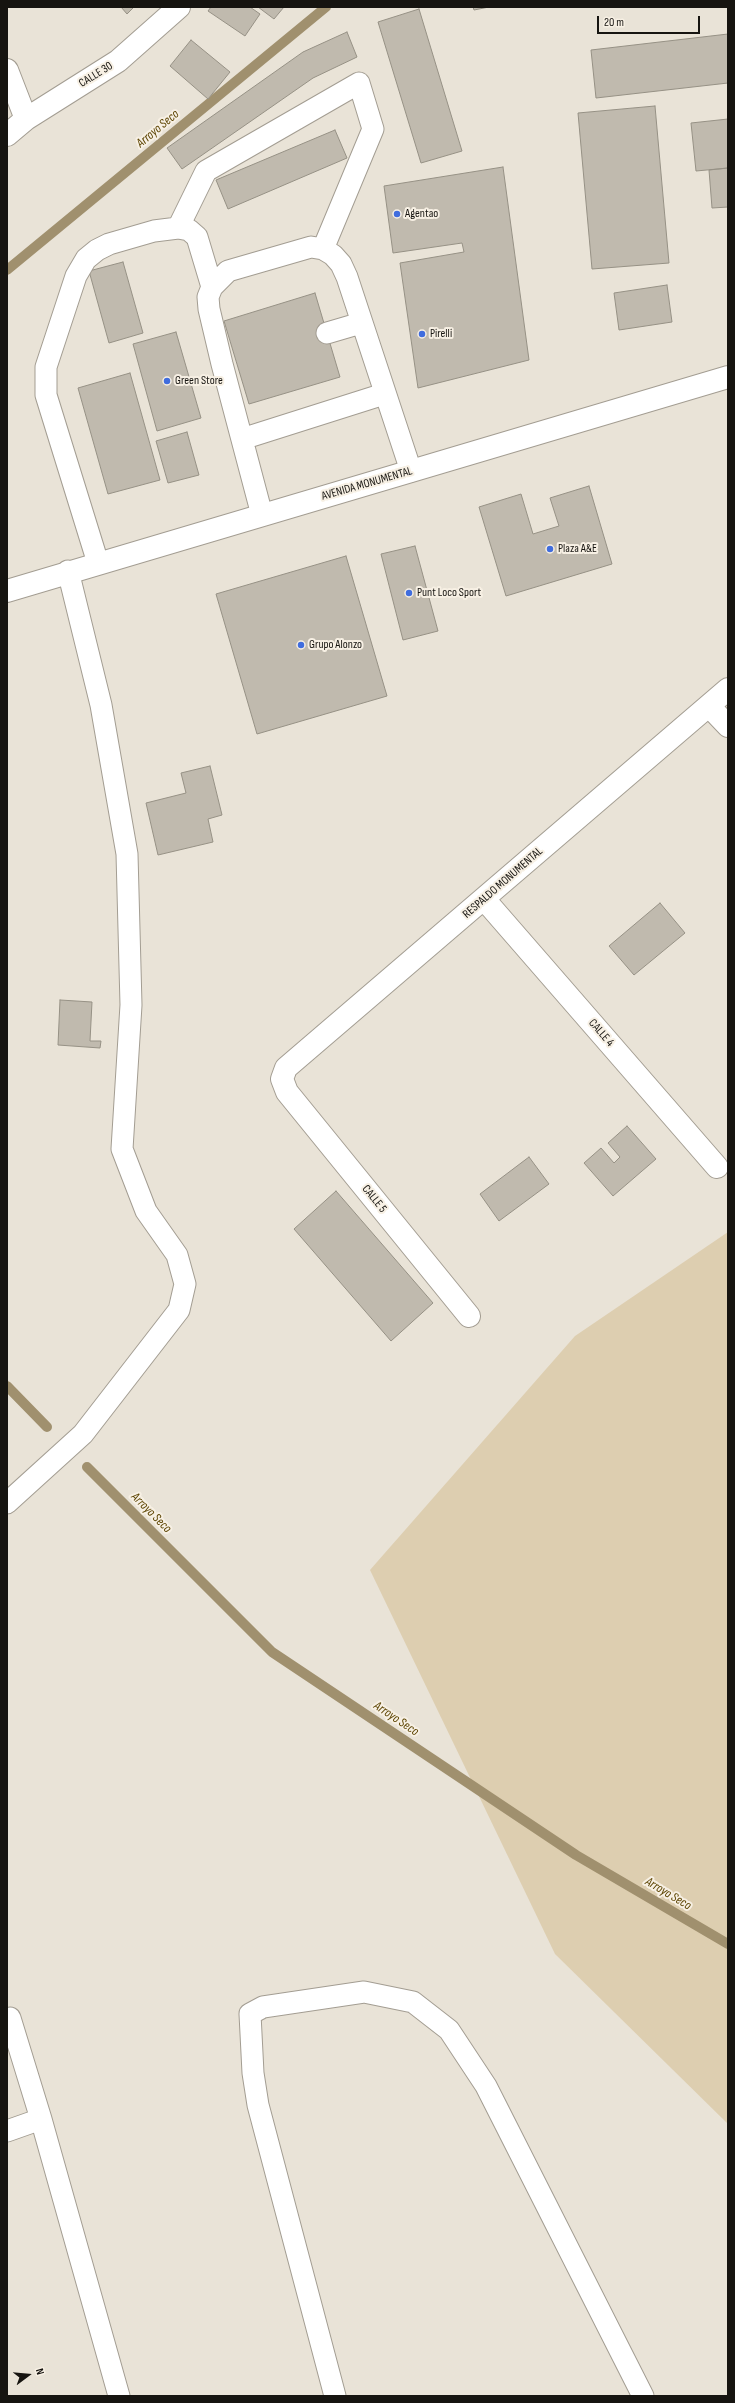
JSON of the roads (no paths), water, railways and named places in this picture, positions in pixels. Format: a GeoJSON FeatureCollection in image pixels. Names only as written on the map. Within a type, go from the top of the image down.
{"type":"FeatureCollection","features":[{"type":"Feature","properties":{"kind":"street","name":"CALLE 30"},"geometry":{"type":"LineString","coordinates":[[7,135],[26,119],[118,61],[179,7]]}},
{"type":"Feature","properties":{"kind":"street"},"geometry":{"type":"LineString","coordinates":[[7,70],[26,119]]}},
{"type":"Feature","properties":{"kind":"street","name":"AVENIDA MONUMENTAL"},"geometry":{"type":"LineString","coordinates":[[7,590],[728,377]]}},
{"type":"Feature","properties":{"kind":"street","name":"RESPALDO MONUMENTAL"},"geometry":{"type":"LineString","coordinates":[[282,1079],[286,1068],[728,689]]}},
{"type":"Feature","properties":{"kind":"street"},"geometry":{"type":"LineString","coordinates":[[709,706],[728,726]]}},
{"type":"Feature","properties":{"kind":"street","name":"CALLE 4"},"geometry":{"type":"LineString","coordinates":[[484,899],[717,1167]]}},
{"type":"Feature","properties":{"kind":"street","name":"CALLE 5"},"geometry":{"type":"LineString","coordinates":[[282,1079],[288,1092],[469,1316]]}},
{"type":"Feature","properties":{"kind":"lane"},"geometry":{"type":"LineString","coordinates":[[178,228],[206,171],[359,83],[373,129],[323,249]]}},
{"type":"Feature","properties":{"kind":"lane"},"geometry":{"type":"LineString","coordinates":[[98,563],[46,395],[46,367],[76,276],[86,259],[97,250],[109,244],[154,231],[178,228],[189,230],[197,237],[212,287]]}},
{"type":"Feature","properties":{"kind":"lane"},"geometry":{"type":"LineString","coordinates":[[262,514],[242,439],[229,362],[210,309],[208,297],[212,287],[228,271],[311,247],[323,249],[333,255],[341,264],[411,471]]}},
{"type":"Feature","properties":{"kind":"lane"},"geometry":{"type":"LineString","coordinates":[[327,333],[362,323]]}},
{"type":"Feature","properties":{"kind":"lane"},"geometry":{"type":"LineString","coordinates":[[242,439],[384,394]]}},
{"type":"Feature","properties":{"kind":"lane"},"geometry":{"type":"LineString","coordinates":[[7,1503],[83,1434],[179,1310],[185,1284],[177,1255],[146,1211],[122,1149],[131,1005],[127,854],[101,705],[68,571]]}},
{"type":"Feature","properties":{"kind":"lane"},"geometry":{"type":"LineString","coordinates":[[335,2396],[258,2105],[253,2073],[250,2014],[263,2007],[364,1992],[413,2002],[449,2030],[486,2086],[643,2396]]}},
{"type":"Feature","properties":{"kind":"lane"},"geometry":{"type":"LineString","coordinates":[[10,2018],[41,2119],[119,2396]]}},
{"type":"Feature","properties":{"kind":"lane"},"geometry":{"type":"LineString","coordinates":[[7,2131],[41,2119]]}},
{"type":"Feature","properties":{"kind":"waterway","name":"Arroyo Seco"},"geometry":{"type":"LineString","coordinates":[[7,270],[326,7]]}},
{"type":"Feature","properties":{"kind":"waterway","name":"Arroyo Seco"},"geometry":{"type":"LineString","coordinates":[[7,1386],[47,1427]]}},
{"type":"Feature","properties":{"kind":"waterway","name":"Arroyo Seco"},"geometry":{"type":"LineString","coordinates":[[87,1467],[272,1652],[576,1855],[728,1944]]}},
{"type":"Feature","properties":{"kind":"place","name":"Agentao"},"geometry":{"type":"Point","coordinates":[397,214]}},
{"type":"Feature","properties":{"kind":"place","name":"Pirelli"},"geometry":{"type":"Point","coordinates":[422,334]}},
{"type":"Feature","properties":{"kind":"place","name":"Green Store"},"geometry":{"type":"Point","coordinates":[167,381]}},
{"type":"Feature","properties":{"kind":"place","name":"Plaza A&E"},"geometry":{"type":"Point","coordinates":[550,549]}},
{"type":"Feature","properties":{"kind":"place","name":"Punt Loco Sport"},"geometry":{"type":"Point","coordinates":[409,593]}},
{"type":"Feature","properties":{"kind":"place","name":"Grupo Alonzo"},"geometry":{"type":"Point","coordinates":[301,645]}}]}
